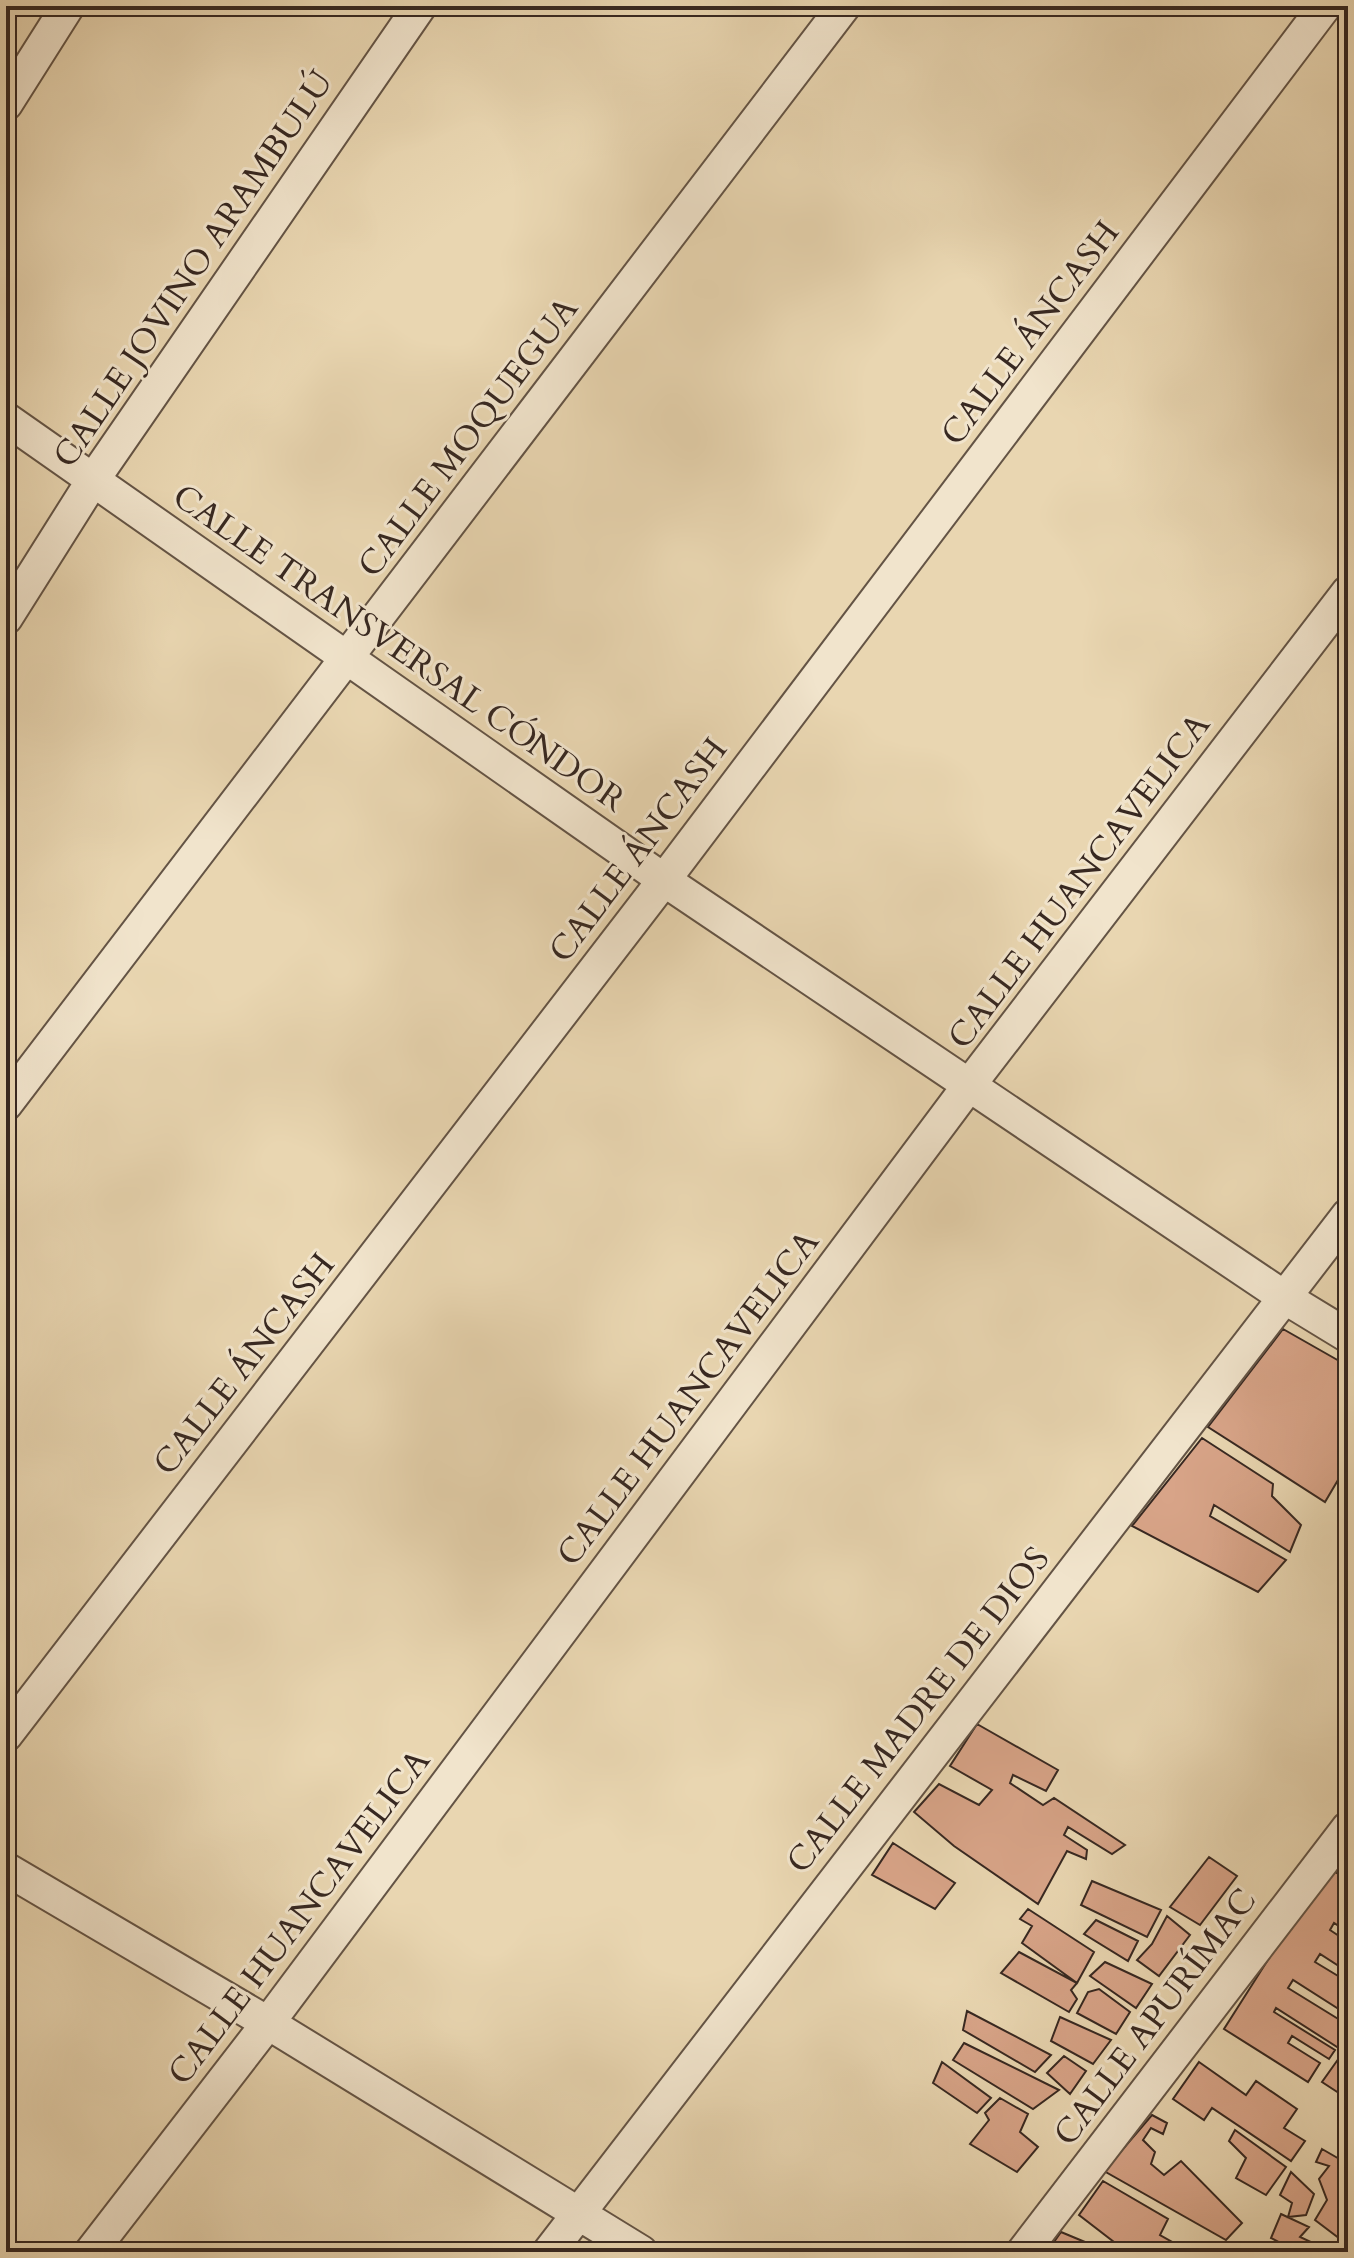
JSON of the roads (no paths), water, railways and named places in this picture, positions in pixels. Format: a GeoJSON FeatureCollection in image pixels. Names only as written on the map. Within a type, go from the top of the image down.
{"type":"FeatureCollection","features":[{"type":"Feature","properties":{"kind":"street"},"geometry":{"type":"LineString","coordinates":[[6,104],[68,6]]}},
{"type":"Feature","properties":{"kind":"street","name":"CALLE JOVINO ARAMBULÚ"},"geometry":{"type":"LineString","coordinates":[[6,618],[93,480],[420,6]]}},
{"type":"Feature","properties":{"kind":"street","name":"CALLE MOQUEGUA"},"geometry":{"type":"LineString","coordinates":[[6,1104],[844,6]]}},
{"type":"Feature","properties":{"kind":"street","name":"CALLE ÁNCASH"},"geometry":{"type":"LineString","coordinates":[[6,1735],[664,880],[1325,6]]}},
{"type":"Feature","properties":{"kind":"street","name":"CALLE TRANSVERSAL CÓNDOR"},"geometry":{"type":"LineString","coordinates":[[6,419],[664,880],[1284,1297],[1348,1336]]}},
{"type":"Feature","properties":{"kind":"street","name":"CALLE HUANCAVELICA"},"geometry":{"type":"LineString","coordinates":[[91,2252],[268,2023],[970,1084],[1348,592]]}},
{"type":"Feature","properties":{"kind":"street","name":"CALLE MADRE DE DIOS"},"geometry":{"type":"LineString","coordinates":[[549,2252],[1348,1215]]}},
{"type":"Feature","properties":{"kind":"street","name":"CALLE APURÍMAC"},"geometry":{"type":"LineString","coordinates":[[1023,2252],[1348,1828]]}},
{"type":"Feature","properties":{"kind":"street"},"geometry":{"type":"LineString","coordinates":[[6,1869],[268,2023],[641,2252]]}}]}
